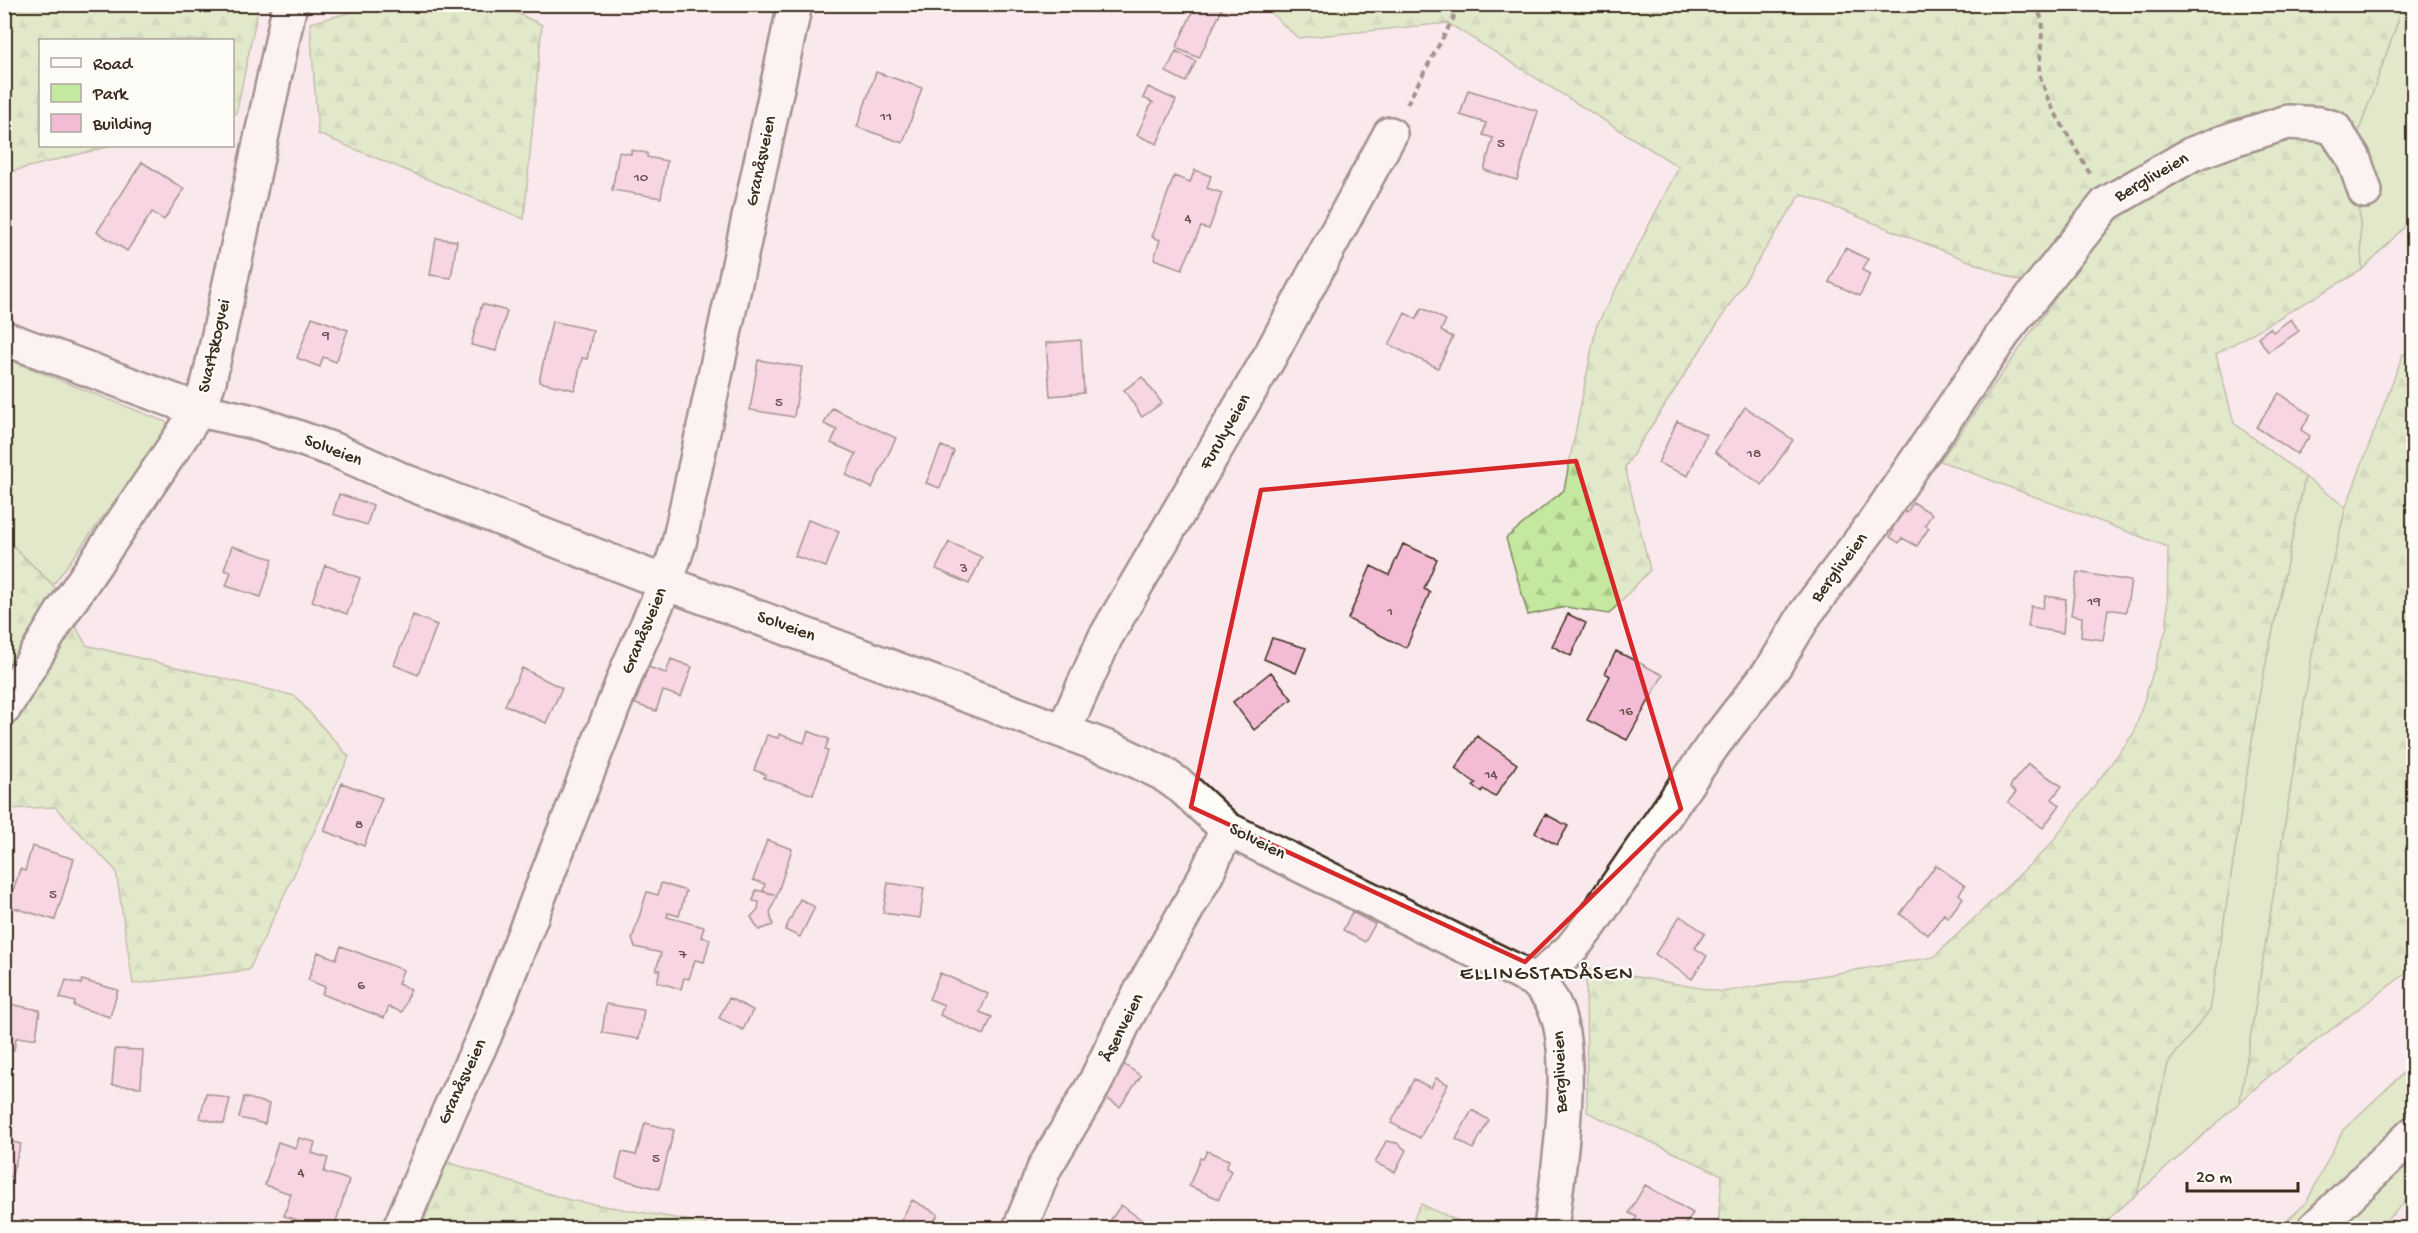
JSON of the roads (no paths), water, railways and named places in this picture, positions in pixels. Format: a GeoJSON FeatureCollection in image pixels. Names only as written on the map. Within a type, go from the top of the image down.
{"type":"FeatureCollection","features":[{"type":"Feature","properties":{"kind":"street","name":"Svartskogvei"},"geometry":{"type":"LineString","coordinates":[[4,708],[61,614],[199,410],[209,381],[290,4]]}},
{"type":"Feature","properties":{"kind":"street","name":"Granåsveien"},"geometry":{"type":"LineString","coordinates":[[400,1228],[450,1109],[484,1037],[629,666],[666,583],[679,543],[795,4]]}},
{"type":"Feature","properties":{"kind":"street","name":"Bergliveien"},"geometry":{"type":"LineString","coordinates":[[1551,1228],[1563,1137],[1563,1052],[1559,1020],[1553,1002],[1536,981],[1571,949],[1590,925],[1713,745],[1775,665],[1806,613],[1874,524],[2008,327],[2106,204],[2192,154],[2288,122],[2320,124],[2334,128],[2353,157],[2365,191]]}},
{"type":"Feature","properties":{"kind":"street","name":"Furulyveien"},"geometry":{"type":"LineString","coordinates":[[1064,730],[1105,638],[1270,356],[1390,134]]}},
{"type":"Feature","properties":{"kind":"street","name":"Solveien"},"geometry":{"type":"LineString","coordinates":[[4,338],[199,410],[253,422],[337,451],[410,483],[666,583],[1064,730],[1162,773],[1227,829],[1330,877],[1454,942],[1536,981]]}},
{"type":"Feature","properties":{"kind":"street","name":"Åsenveien"},"geometry":{"type":"LineString","coordinates":[[1020,1228],[1045,1167],[1095,1083],[1126,1018],[1207,873],[1227,829]]}},
{"type":"Feature","properties":{"kind":"street"},"geometry":{"type":"LineString","coordinates":[[2315,1228],[2414,1133]]}},
{"type":"Feature","properties":{"kind":"district","name":"ELLINGSTADÅSEN"},"geometry":{"type":"Point","coordinates":[1547,975]}}]}
